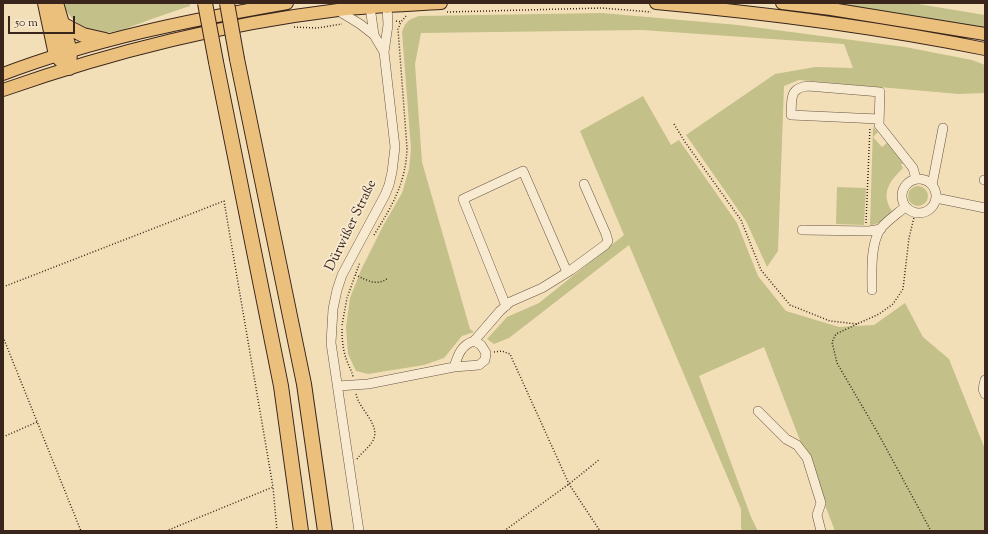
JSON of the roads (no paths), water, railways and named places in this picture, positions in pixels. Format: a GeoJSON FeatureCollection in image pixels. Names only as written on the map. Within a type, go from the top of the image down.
{"type":"FeatureCollection","features":[{"type":"Feature","properties":{"kind":"highway"},"geometry":{"type":"LineString","coordinates":[[45,3],[56,55],[69,68]]}},
{"type":"Feature","properties":{"kind":"highway"},"geometry":{"type":"LineString","coordinates":[[56,3],[70,51],[69,68]]}},
{"type":"Feature","properties":{"kind":"highway"},"geometry":{"type":"LineString","coordinates":[[205,3],[280,386],[301,531]]}},
{"type":"Feature","properties":{"kind":"highway"},"geometry":{"type":"LineString","coordinates":[[227,3],[237,59],[304,384],[325,531]]}},
{"type":"Feature","properties":{"kind":"highway"},"geometry":{"type":"LineString","coordinates":[[62,24],[84,35],[105,40]]}},
{"type":"Feature","properties":{"kind":"main road"},"geometry":{"type":"LineString","coordinates":[[3,74],[56,55],[105,40],[199,18],[287,3]]}},
{"type":"Feature","properties":{"kind":"main road"},"geometry":{"type":"LineString","coordinates":[[782,3],[831,9],[985,34]]}},
{"type":"Feature","properties":{"kind":"main road"},"geometry":{"type":"LineString","coordinates":[[3,90],[127,51],[220,30],[369,5],[387,10],[441,8]]}},
{"type":"Feature","properties":{"kind":"main road"},"geometry":{"type":"LineString","coordinates":[[656,8],[740,10],[829,22],[985,49]]}},
{"type":"Feature","properties":{"kind":"street","name":"Dürwißer Straße"},"geometry":{"type":"LineString","coordinates":[[369,5],[374,35],[384,52]]}},
{"type":"Feature","properties":{"kind":"street","name":"Dürwißer Straße"},"geometry":{"type":"LineString","coordinates":[[337,10],[360,24],[374,35]]}},
{"type":"Feature","properties":{"kind":"street","name":"Dürwißer Straße"},"geometry":{"type":"LineString","coordinates":[[359,531],[332,343],[331,326],[337,290],[344,270],[385,195],[392,172],[394,147],[384,52],[387,10]]}},
{"type":"Feature","properties":{"kind":"street"},"geometry":{"type":"LineString","coordinates":[[874,118],[791,115],[792,95],[801,87],[808,86],[880,92],[874,118],[913,168],[916,179]]}},
{"type":"Feature","properties":{"kind":"street"},"geometry":{"type":"LineString","coordinates":[[932,185],[943,128]]}},
{"type":"Feature","properties":{"kind":"street"},"geometry":{"type":"LineString","coordinates":[[506,306],[463,199],[523,171],[568,272]]}},
{"type":"Feature","properties":{"kind":"street"},"geometry":{"type":"LineString","coordinates":[[916,179],[928,181],[932,185],[935,189],[936,198],[931,209],[921,214],[910,211],[905,207],[902,202],[903,190],[910,181],[916,179]]}},
{"type":"Feature","properties":{"kind":"street"},"geometry":{"type":"LineString","coordinates":[[454,367],[459,353],[466,344],[474,341],[510,302],[542,288],[568,272],[605,245],[608,241],[584,184]]}},
{"type":"Feature","properties":{"kind":"street"},"geometry":{"type":"LineString","coordinates":[[936,198],[985,208]]}},
{"type":"Feature","properties":{"kind":"street"},"geometry":{"type":"LineString","coordinates":[[872,290],[873,249],[881,229],[892,217],[905,207]]}},
{"type":"Feature","properties":{"kind":"street"},"geometry":{"type":"LineString","coordinates":[[802,230],[865,231],[881,229]]}},
{"type":"Feature","properties":{"kind":"street"},"geometry":{"type":"LineString","coordinates":[[338,386],[368,384],[454,367],[479,365],[485,360],[486,353],[481,345],[474,341]]}},
{"type":"Feature","properties":{"kind":"street"},"geometry":{"type":"LineString","coordinates":[[985,380],[983,389],[985,394]]}},
{"type":"Feature","properties":{"kind":"street"},"geometry":{"type":"LineString","coordinates":[[758,411],[786,439],[797,445],[807,458],[821,503],[817,515],[821,531]]}}]}
